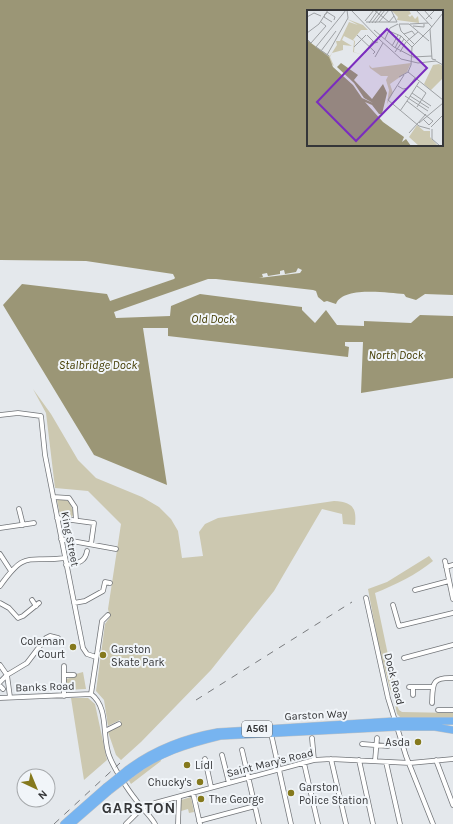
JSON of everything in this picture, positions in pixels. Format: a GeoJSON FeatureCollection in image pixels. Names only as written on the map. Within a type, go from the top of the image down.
{"type":"FeatureCollection","features":[{"type":"Feature","properties":{"kind":"highway","name":"Garston Way"},"geometry":{"type":"LineString","coordinates":[[64,824],[129,772],[165,752],[193,742],[220,736],[453,720]]}},
{"type":"Feature","properties":{"kind":"highway","name":"Garston Way"},"geometry":{"type":"LineString","coordinates":[[396,724],[453,730]]}},
{"type":"Feature","properties":{"kind":"highway","name":"Garston Way"},"geometry":{"type":"LineString","coordinates":[[71,824],[108,789]]}},
{"type":"Feature","properties":{"kind":"street","name":"King Street"},"geometry":{"type":"LineString","coordinates":[[0,415],[18,413],[41,416],[43,427],[42,439],[56,518],[84,651],[96,656]]}},
{"type":"Feature","properties":{"kind":"street"},"geometry":{"type":"LineString","coordinates":[[53,497],[70,498],[75,507],[76,520]]}},
{"type":"Feature","properties":{"kind":"street"},"geometry":{"type":"LineString","coordinates":[[19,509],[23,525]]}},
{"type":"Feature","properties":{"kind":"street"},"geometry":{"type":"LineString","coordinates":[[56,518],[94,523],[91,544]]}},
{"type":"Feature","properties":{"kind":"street"},"geometry":{"type":"LineString","coordinates":[[0,528],[34,523]]}},
{"type":"Feature","properties":{"kind":"street"},"geometry":{"type":"LineString","coordinates":[[61,539],[114,549],[113,543]]}},
{"type":"Feature","properties":{"kind":"street"},"geometry":{"type":"LineString","coordinates":[[66,565],[83,561],[86,558],[87,552],[81,553]]}},
{"type":"Feature","properties":{"kind":"street"},"geometry":{"type":"LineString","coordinates":[[0,554],[11,571]]}},
{"type":"Feature","properties":{"kind":"street"},"geometry":{"type":"LineString","coordinates":[[0,586],[18,564],[33,559],[65,558]]}},
{"type":"Feature","properties":{"kind":"street"},"geometry":{"type":"LineString","coordinates":[[445,561],[453,598]]}},
{"type":"Feature","properties":{"kind":"street"},"geometry":{"type":"LineString","coordinates":[[446,567],[453,565]]}},
{"type":"Feature","properties":{"kind":"street"},"geometry":{"type":"LineString","coordinates":[[415,590],[449,581]]}},
{"type":"Feature","properties":{"kind":"street"},"geometry":{"type":"LineString","coordinates":[[103,591],[105,582],[110,583]]}},
{"type":"Feature","properties":{"kind":"street"},"geometry":{"type":"LineString","coordinates":[[74,603],[85,601],[103,591],[109,592]]}},
{"type":"Feature","properties":{"kind":"street","name":"Dock Road"},"geometry":{"type":"LineString","coordinates":[[366,598],[382,674],[396,724],[433,824]]}},
{"type":"Feature","properties":{"kind":"street"},"geometry":{"type":"LineString","coordinates":[[0,603],[9,608],[18,618],[23,616],[37,604],[32,600]]}},
{"type":"Feature","properties":{"kind":"street"},"geometry":{"type":"LineString","coordinates":[[393,605],[399,626],[453,613]]}},
{"type":"Feature","properties":{"kind":"street"},"geometry":{"type":"LineString","coordinates":[[108,615],[102,622],[91,694],[99,702],[109,758],[136,802],[143,807],[155,824]]}},
{"type":"Feature","properties":{"kind":"street"},"geometry":{"type":"LineString","coordinates":[[0,682],[7,675],[27,663],[46,638],[50,636],[58,638]]}},
{"type":"Feature","properties":{"kind":"street"},"geometry":{"type":"LineString","coordinates":[[404,658],[453,645]]}},
{"type":"Feature","properties":{"kind":"street"},"geometry":{"type":"LineString","coordinates":[[0,665],[7,675],[10,697]]}},
{"type":"Feature","properties":{"kind":"street"},"geometry":{"type":"LineString","coordinates":[[64,666],[64,696]]}},
{"type":"Feature","properties":{"kind":"street"},"geometry":{"type":"LineString","coordinates":[[64,675],[74,675]]}},
{"type":"Feature","properties":{"kind":"street"},"geometry":{"type":"LineString","coordinates":[[432,703],[432,687],[437,678],[453,678]]}},
{"type":"Feature","properties":{"kind":"street"},"geometry":{"type":"LineString","coordinates":[[413,695],[411,687],[432,687]]}},
{"type":"Feature","properties":{"kind":"street","name":"Banks Road"},"geometry":{"type":"LineString","coordinates":[[0,698],[91,694]]}},
{"type":"Feature","properties":{"kind":"street"},"geometry":{"type":"LineString","coordinates":[[438,710],[453,710]]}},
{"type":"Feature","properties":{"kind":"street"},"geometry":{"type":"LineString","coordinates":[[105,731],[118,724]]}},
{"type":"Feature","properties":{"kind":"street"},"geometry":{"type":"LineString","coordinates":[[272,738],[291,824]]}},
{"type":"Feature","properties":{"kind":"street"},"geometry":{"type":"LineString","coordinates":[[312,738],[314,760]]}},
{"type":"Feature","properties":{"kind":"street"},"geometry":{"type":"LineString","coordinates":[[375,761],[377,738]]}},
{"type":"Feature","properties":{"kind":"street"},"geometry":{"type":"LineString","coordinates":[[362,744],[388,746]]}},
{"type":"Feature","properties":{"kind":"street"},"geometry":{"type":"LineString","coordinates":[[242,750],[259,824]]}},
{"type":"Feature","properties":{"kind":"street"},"geometry":{"type":"LineString","coordinates":[[222,755],[229,783]]}},
{"type":"Feature","properties":{"kind":"street"},"geometry":{"type":"LineString","coordinates":[[331,759],[346,824]]}},
{"type":"Feature","properties":{"kind":"street","name":"Saint Mary's Road"},"geometry":{"type":"LineString","coordinates":[[143,807],[278,768],[314,760],[331,759],[410,763],[453,759]]}},
{"type":"Feature","properties":{"kind":"street"},"geometry":{"type":"LineString","coordinates":[[205,760],[211,788]]}},
{"type":"Feature","properties":{"kind":"street"},"geometry":{"type":"LineString","coordinates":[[359,760],[373,824]]}},
{"type":"Feature","properties":{"kind":"street"},"geometry":{"type":"LineString","coordinates":[[436,760],[453,805]]}},
{"type":"Feature","properties":{"kind":"street"},"geometry":{"type":"LineString","coordinates":[[386,762],[400,824]]}},
{"type":"Feature","properties":{"kind":"street"},"geometry":{"type":"LineString","coordinates":[[304,763],[318,824]]}},
{"type":"Feature","properties":{"kind":"street"},"geometry":{"type":"LineString","coordinates":[[193,792],[200,822],[255,806]]}},
{"type":"Feature","properties":{"kind":"street"},"geometry":{"type":"LineString","coordinates":[[178,824],[179,797]]}},
{"type":"Feature","properties":{"kind":"street"},"geometry":{"type":"LineString","coordinates":[[126,824],[143,807]]}},
{"type":"Feature","properties":{"kind":"shaded area"},"geometry":{"type":"Polygon","coordinates":[[[33,389],[51,414],[78,460],[96,478],[142,497],[159,507],[171,519],[178,531],[182,558],[203,556],[199,532],[205,524],[218,518],[334,501],[349,504],[354,510],[355,514],[355,525],[343,524],[342,514],[322,509],[274,591],[211,670],[141,742],[121,760],[116,755],[108,732],[121,725],[120,720],[108,726],[104,700],[96,691],[105,624],[110,617],[108,609],[121,524],[88,491],[55,488],[46,413],[33,389]]]}},
{"type":"Feature","properties":{"kind":"shaded area"},"geometry":{"type":"Polygon","coordinates":[[[60,499],[69,501],[74,513],[72,517],[60,515],[57,500],[60,499]]]}},
{"type":"Feature","properties":{"kind":"shaded area"},"geometry":{"type":"Polygon","coordinates":[[[429,556],[433,561],[420,571],[375,593],[396,693],[393,695],[379,648],[368,589],[387,582],[429,556]]]}},
{"type":"Feature","properties":{"kind":"shaded area"},"geometry":{"type":"Polygon","coordinates":[[[83,672],[86,689],[66,690],[66,679],[83,672]]]}},
{"type":"Feature","properties":{"kind":"shaded area"},"geometry":{"type":"Polygon","coordinates":[[[71,698],[88,698],[95,704],[107,760],[84,780],[71,698]]]}},
{"type":"Feature","properties":{"kind":"shaded area"},"geometry":{"type":"Polygon","coordinates":[[[394,699],[399,710],[402,712],[453,713],[453,718],[401,718],[397,714],[394,699]]]}},
{"type":"Feature","properties":{"kind":"shaded area"},"geometry":{"type":"Polygon","coordinates":[[[160,758],[161,761],[131,784],[128,779],[160,758]]]}},
{"type":"Feature","properties":{"kind":"shaded area"},"geometry":{"type":"Polygon","coordinates":[[[191,797],[194,812],[189,813],[188,809],[181,811],[181,800],[191,797]]]}},
{"type":"Feature","properties":{"kind":"water"},"geometry":{"type":"Polygon","coordinates":[[[0,0],[453,0],[453,295],[425,294],[416,300],[406,297],[404,294],[367,292],[347,295],[340,298],[336,304],[327,301],[324,302],[318,297],[316,291],[313,290],[208,279],[114,312],[116,318],[170,316],[171,306],[200,294],[302,307],[302,310],[315,323],[326,310],[337,325],[364,326],[364,321],[411,323],[420,315],[453,316],[453,378],[361,393],[363,342],[345,342],[345,346],[349,347],[348,357],[168,336],[168,328],[143,328],[167,485],[94,455],[3,305],[22,284],[107,294],[110,301],[175,278],[173,274],[86,261],[0,260],[0,0]]]}},
{"type":"Feature","properties":{"kind":"pier"},"geometry":{"type":"Polygon","coordinates":[[[298,268],[302,270],[300,273],[259,278],[263,277],[262,274],[267,273],[268,276],[280,274],[280,271],[284,270],[285,274],[296,272],[298,268]]]}},
{"type":"Feature","properties":{"kind":"railway"},"geometry":{"type":"LineString","coordinates":[[196,700],[352,602]]}},
{"type":"Feature","properties":{"kind":"railway"},"geometry":{"type":"LineString","coordinates":[[54,824],[120,763]]}},
{"type":"Feature","properties":{"kind":"place","name":"Coleman Court"},"geometry":{"type":"Point","coordinates":[73,647]}},
{"type":"Feature","properties":{"kind":"place","name":"Garston Skate Park"},"geometry":{"type":"Point","coordinates":[103,655]}},
{"type":"Feature","properties":{"kind":"place","name":"Asda"},"geometry":{"type":"Point","coordinates":[418,742]}},
{"type":"Feature","properties":{"kind":"place","name":"Lidl"},"geometry":{"type":"Point","coordinates":[187,765]}},
{"type":"Feature","properties":{"kind":"place","name":"Chucky's"},"geometry":{"type":"Point","coordinates":[200,782]}},
{"type":"Feature","properties":{"kind":"place","name":"Garston Police Station"},"geometry":{"type":"Point","coordinates":[291,793]}},
{"type":"Feature","properties":{"kind":"place","name":"The George"},"geometry":{"type":"Point","coordinates":[201,799]}},
{"type":"Feature","properties":{"kind":"district","name":"GARSTON"},"geometry":{"type":"Point","coordinates":[139,808]}},
{"type":"Feature","properties":{"kind":"water label","name":"Old Dock"},"geometry":{"type":"Point","coordinates":[213,319]}},
{"type":"Feature","properties":{"kind":"water label","name":"North Dock"},"geometry":{"type":"Point","coordinates":[396,355]}},
{"type":"Feature","properties":{"kind":"water label","name":"Stalbridge Dock"},"geometry":{"type":"Point","coordinates":[98,365]}}]}
